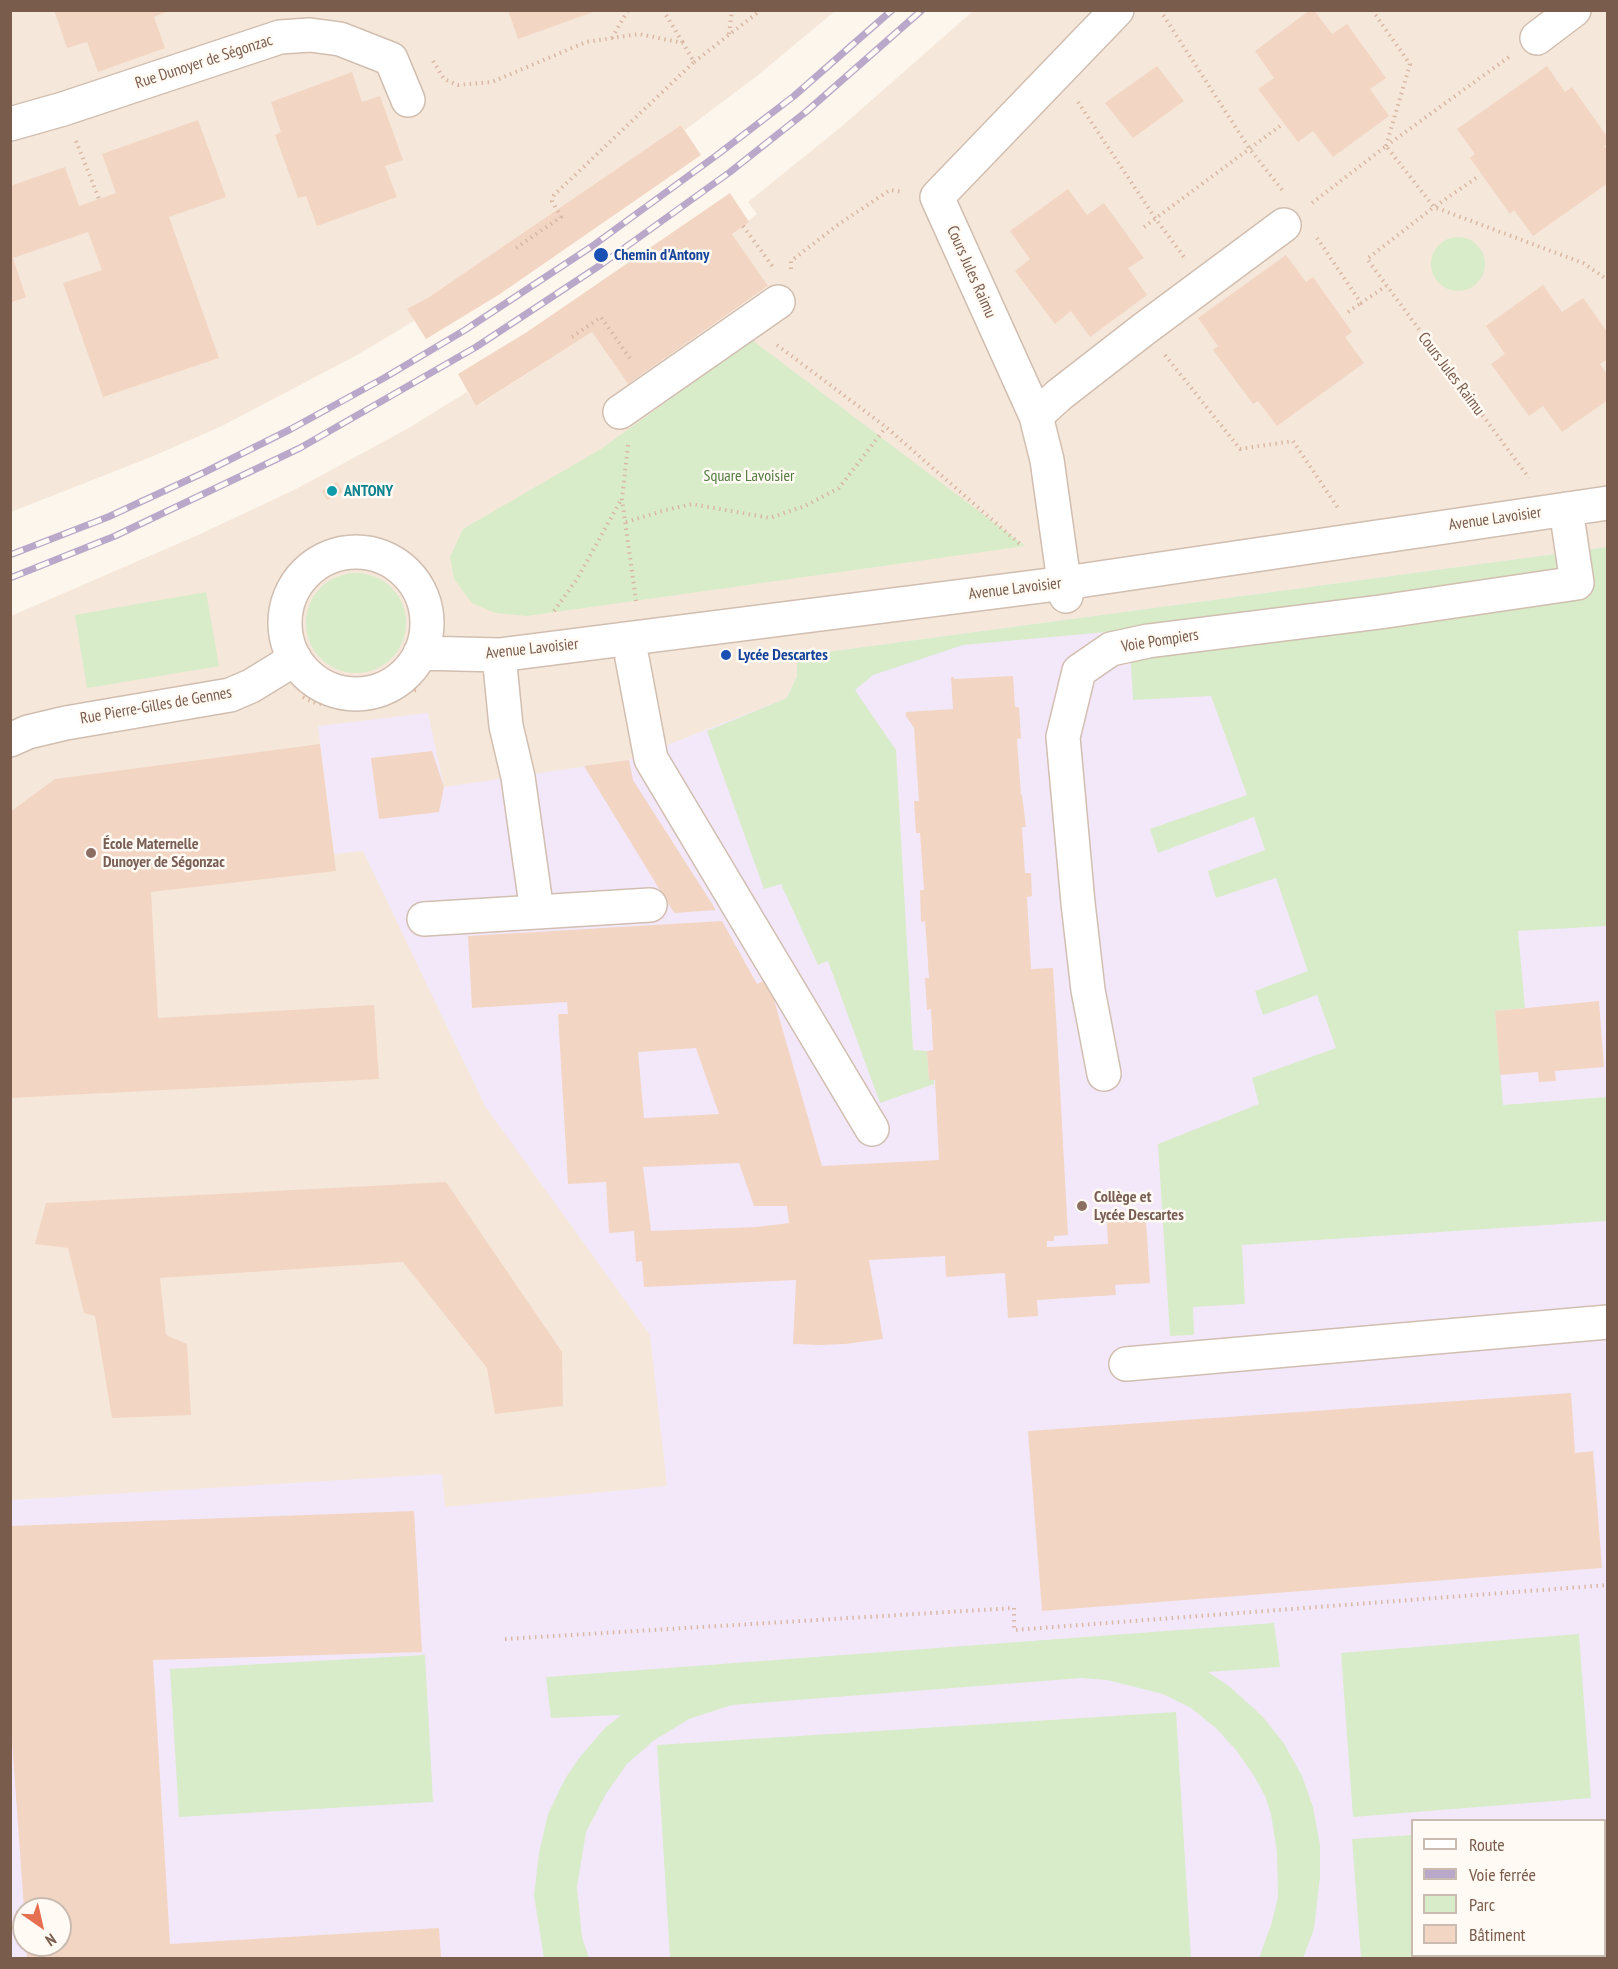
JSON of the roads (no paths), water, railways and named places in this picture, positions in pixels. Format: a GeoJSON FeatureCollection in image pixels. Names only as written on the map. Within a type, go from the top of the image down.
{"type":"FeatureCollection","features":[{"type":"Feature","properties":{"kind":"street","name":"Cours Jules Raimu"},"geometry":{"type":"LineString","coordinates":[[1066,590],[1047,460],[1036,416],[937,197],[1117,10]]}},
{"type":"Feature","properties":{"kind":"street"},"geometry":{"type":"LineString","coordinates":[[1536,38],[1574,10]]}},
{"type":"Feature","properties":{"kind":"street","name":"Rue Dunoyer de Ségonzac"},"geometry":{"type":"LineString","coordinates":[[10,123],[63,109],[280,38],[309,34],[340,39],[391,59],[408,100]]}},
{"type":"Feature","properties":{"kind":"street"},"geometry":{"type":"LineString","coordinates":[[1036,416],[1059,395],[1144,329],[1297,214]]}},
{"type":"Feature","properties":{"kind":"street"},"geometry":{"type":"LineString","coordinates":[[620,412],[769,299]]}},
{"type":"Feature","properties":{"kind":"street","name":"Avenue Lavoisier"},"geometry":{"type":"LineString","coordinates":[[420,654],[512,653],[637,647],[1066,590],[1360,539],[1608,503]]}},
{"type":"Feature","properties":{"kind":"street","name":"Voie Pompiers"},"geometry":{"type":"LineString","coordinates":[[1104,1074],[1088,990],[1063,737],[1079,671],[1111,649],[1148,641],[1380,612],[1577,583],[1559,510]]}},
{"type":"Feature","properties":{"kind":"street"},"geometry":{"type":"LineString","coordinates":[[352,552],[373,554],[391,561],[407,573],[419,589],[425,607],[427,627],[423,647],[414,665],[399,679],[378,690],[354,694],[331,690],[310,678],[295,659],[287,640],[285,619],[289,599],[299,581],[313,566],[332,557],[352,552]]}},
{"type":"Feature","properties":{"kind":"street"},"geometry":{"type":"LineString","coordinates":[[637,647],[651,759],[872,1129]]}},
{"type":"Feature","properties":{"kind":"street"},"geometry":{"type":"LineString","coordinates":[[512,653],[506,726],[518,777],[537,912]]}},
{"type":"Feature","properties":{"kind":"street","name":"Rue Pierre-Gilles de Gennes"},"geometry":{"type":"LineString","coordinates":[[10,740],[28,732],[66,723],[230,695],[251,686],[295,659]]}},
{"type":"Feature","properties":{"kind":"street"},"geometry":{"type":"LineString","coordinates":[[424,920],[650,905]]}},
{"type":"Feature","properties":{"kind":"street"},"geometry":{"type":"LineString","coordinates":[[1126,1364],[1608,1322]]}},
{"type":"Feature","properties":{"kind":"railway"},"geometry":{"type":"LineString","coordinates":[[10,555],[108,517],[205,472],[291,429],[465,330],[591,247],[717,155],[794,96],[892,10]]}},
{"type":"Feature","properties":{"kind":"railway"},"geometry":{"type":"LineString","coordinates":[[10,578],[115,536],[300,448],[476,347],[602,264],[730,172],[807,111],[922,10]]}},
{"type":"Feature","properties":{"kind":"place","name":"Chemin d'Antony"},"geometry":{"type":"Point","coordinates":[601,255]}},
{"type":"Feature","properties":{"kind":"place","name":"ANTONY"},"geometry":{"type":"Point","coordinates":[332,491]}},
{"type":"Feature","properties":{"kind":"place","name":"Lycée Descartes"},"geometry":{"type":"Point","coordinates":[726,655]}},
{"type":"Feature","properties":{"kind":"place","name":"École Maternelle Dunoyer de Ségonzac"},"geometry":{"type":"Point","coordinates":[91,853]}},
{"type":"Feature","properties":{"kind":"place","name":"Collège et Lycée Descartes"},"geometry":{"type":"Point","coordinates":[1082,1206]}},
{"type":"Feature","properties":{"kind":"park label","name":"Square Lavoisier"},"geometry":{"type":"Point","coordinates":[749,476]}}]}
